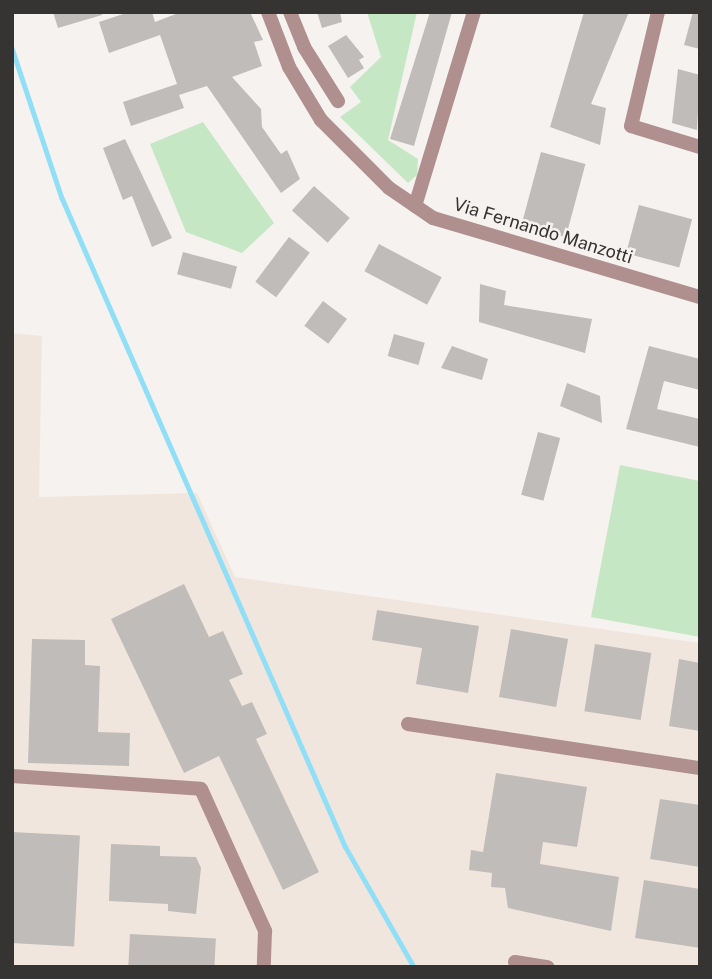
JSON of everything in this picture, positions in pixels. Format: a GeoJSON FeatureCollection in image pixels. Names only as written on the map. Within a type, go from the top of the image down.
{"type":"FeatureCollection","features":[{"type":"Feature","properties":{"kind":"street","name":"Via Fernando Manzotti"},"geometry":{"type":"LineString","coordinates":[[268,12],[289,67],[321,120],[363,165],[415,206],[460,230],[700,297]]}},
{"type":"Feature","properties":{"kind":"street"},"geometry":{"type":"LineString","coordinates":[[290,12],[304,47],[338,101]]}},
{"type":"Feature","properties":{"kind":"street"},"geometry":{"type":"LineString","coordinates":[[415,206],[474,12]]}},
{"type":"Feature","properties":{"kind":"street"},"geometry":{"type":"LineString","coordinates":[[658,12],[631,126],[700,147]]}},
{"type":"Feature","properties":{"kind":"street"},"geometry":{"type":"LineString","coordinates":[[408,724],[700,768]]}},
{"type":"Feature","properties":{"kind":"street"},"geometry":{"type":"LineString","coordinates":[[12,776],[201,789],[265,931],[264,967]]}},
{"type":"Feature","properties":{"kind":"street"},"geometry":{"type":"LineString","coordinates":[[515,962],[548,967]]}},
{"type":"Feature","properties":{"kind":"shaded area"},"geometry":{"type":"Polygon","coordinates":[[[12,333],[42,336],[39,497],[197,493],[235,577],[700,643],[700,967],[12,967],[12,333]]]}},
{"type":"Feature","properties":{"kind":"green space"},"geometry":{"type":"Polygon","coordinates":[[[367,12],[417,12],[388,140],[418,159],[417,175],[408,183],[340,117],[361,102],[350,87],[381,57],[367,12]]]}},
{"type":"Feature","properties":{"kind":"green space"},"geometry":{"type":"Polygon","coordinates":[[[203,122],[274,223],[242,253],[186,232],[150,144],[203,122]]]}},
{"type":"Feature","properties":{"kind":"green space"},"geometry":{"type":"Polygon","coordinates":[[[620,465],[700,481],[700,637],[591,617],[620,465]]]}},
{"type":"Feature","properties":{"kind":"building"},"geometry":{"type":"Polygon","coordinates":[[[53,12],[102,12],[102,15],[58,28],[53,12]]]}},
{"type":"Feature","properties":{"kind":"building"},"geometry":{"type":"Polygon","coordinates":[[[129,12],[152,12],[155,22],[181,12],[250,12],[263,40],[254,42],[262,66],[232,77],[261,109],[262,127],[281,154],[287,150],[300,179],[281,193],[207,86],[179,95],[184,108],[131,126],[123,102],[177,84],[160,35],[109,53],[99,22],[129,12]]]}},
{"type":"Feature","properties":{"kind":"building"},"geometry":{"type":"Polygon","coordinates":[[[317,12],[340,12],[342,22],[322,28],[317,12]]]}},
{"type":"Feature","properties":{"kind":"building"},"geometry":{"type":"Polygon","coordinates":[[[430,12],[452,12],[414,146],[390,139],[430,12]]]}},
{"type":"Feature","properties":{"kind":"building"},"geometry":{"type":"Polygon","coordinates":[[[584,12],[629,12],[591,104],[606,108],[600,145],[550,127],[584,12]]]}},
{"type":"Feature","properties":{"kind":"building"},"geometry":{"type":"Polygon","coordinates":[[[693,12],[700,12],[700,49],[684,45],[693,12]]]}},
{"type":"Feature","properties":{"kind":"building"},"geometry":{"type":"Polygon","coordinates":[[[346,35],[364,57],[359,60],[364,68],[348,78],[328,46],[346,35]]]}},
{"type":"Feature","properties":{"kind":"building"},"geometry":{"type":"Polygon","coordinates":[[[678,69],[700,75],[697,130],[672,123],[678,69]]]}},
{"type":"Feature","properties":{"kind":"building"},"geometry":{"type":"Polygon","coordinates":[[[125,139],[172,238],[152,247],[132,196],[123,200],[103,148],[125,139]]]}},
{"type":"Feature","properties":{"kind":"building"},"geometry":{"type":"Polygon","coordinates":[[[541,152],[585,164],[566,237],[521,225],[541,152]]]}},
{"type":"Feature","properties":{"kind":"building"},"geometry":{"type":"Polygon","coordinates":[[[314,186],[350,218],[328,243],[292,211],[314,186]]]}},
{"type":"Feature","properties":{"kind":"building"},"geometry":{"type":"Polygon","coordinates":[[[639,205],[692,219],[679,268],[626,253],[639,205]]]}},
{"type":"Feature","properties":{"kind":"building"},"geometry":{"type":"Polygon","coordinates":[[[289,237],[310,253],[276,297],[255,282],[289,237]]]}},
{"type":"Feature","properties":{"kind":"building"},"geometry":{"type":"Polygon","coordinates":[[[379,244],[442,277],[427,305],[364,271],[379,244]]]}},
{"type":"Feature","properties":{"kind":"building"},"geometry":{"type":"Polygon","coordinates":[[[183,252],[237,266],[231,289],[177,274],[183,252]]]}},
{"type":"Feature","properties":{"kind":"building"},"geometry":{"type":"Polygon","coordinates":[[[480,284],[506,291],[504,305],[592,319],[585,353],[479,322],[480,284]]]}},
{"type":"Feature","properties":{"kind":"building"},"geometry":{"type":"Polygon","coordinates":[[[323,301],[347,319],[328,344],[304,326],[323,301]]]}},
{"type":"Feature","properties":{"kind":"building"},"geometry":{"type":"Polygon","coordinates":[[[394,334],[425,343],[418,365],[388,356],[394,334]]]}},
{"type":"Feature","properties":{"kind":"building"},"geometry":{"type":"Polygon","coordinates":[[[452,346],[488,359],[482,380],[441,368],[452,346]]]}},
{"type":"Feature","properties":{"kind":"building"},"geometry":{"type":"Polygon","coordinates":[[[649,346],[700,359],[700,390],[664,381],[657,409],[700,419],[700,447],[626,429],[649,346]]]}},
{"type":"Feature","properties":{"kind":"building"},"geometry":{"type":"Polygon","coordinates":[[[567,383],[600,396],[602,423],[560,406],[567,383]]]}},
{"type":"Feature","properties":{"kind":"building"},"geometry":{"type":"Polygon","coordinates":[[[538,432],[560,438],[543,501],[521,495],[538,432]]]}},
{"type":"Feature","properties":{"kind":"building"},"geometry":{"type":"Polygon","coordinates":[[[184,584],[209,637],[223,631],[243,674],[229,680],[242,706],[252,702],[267,734],[256,739],[319,872],[283,890],[219,756],[184,773],[111,619],[184,584]]]}},
{"type":"Feature","properties":{"kind":"building"},"geometry":{"type":"Polygon","coordinates":[[[377,610],[479,626],[468,693],[416,684],[422,648],[372,640],[377,610]]]}},
{"type":"Feature","properties":{"kind":"building"},"geometry":{"type":"Polygon","coordinates":[[[511,629],[568,639],[556,707],[499,697],[511,629]]]}},
{"type":"Feature","properties":{"kind":"building"},"geometry":{"type":"Polygon","coordinates":[[[32,639],[85,640],[85,665],[100,666],[98,732],[130,733],[129,766],[28,763],[32,639]]]}},
{"type":"Feature","properties":{"kind":"building"},"geometry":{"type":"Polygon","coordinates":[[[595,644],[651,653],[641,720],[584,711],[595,644]]]}},
{"type":"Feature","properties":{"kind":"building"},"geometry":{"type":"Polygon","coordinates":[[[679,659],[700,663],[700,731],[669,726],[679,659]]]}},
{"type":"Feature","properties":{"kind":"building"},"geometry":{"type":"Polygon","coordinates":[[[496,773],[587,787],[577,847],[543,842],[540,864],[619,877],[611,931],[508,908],[505,888],[491,887],[492,873],[469,870],[471,850],[483,852],[496,773]]]}},
{"type":"Feature","properties":{"kind":"building"},"geometry":{"type":"Polygon","coordinates":[[[660,799],[700,805],[700,867],[650,859],[660,799]]]}},
{"type":"Feature","properties":{"kind":"building"},"geometry":{"type":"Polygon","coordinates":[[[12,832],[80,836],[74,946],[12,943],[12,832]]]}},
{"type":"Feature","properties":{"kind":"building"},"geometry":{"type":"Polygon","coordinates":[[[111,844],[160,846],[160,856],[196,857],[201,868],[196,914],[168,911],[168,904],[109,901],[111,844]]]}},
{"type":"Feature","properties":{"kind":"building"},"geometry":{"type":"Polygon","coordinates":[[[644,880],[700,889],[700,948],[635,938],[644,880]]]}},
{"type":"Feature","properties":{"kind":"building"},"geometry":{"type":"Polygon","coordinates":[[[130,934],[216,939],[214,967],[128,967],[130,934]]]}},
{"type":"Feature","properties":{"kind":"waterway"},"geometry":{"type":"LineString","coordinates":[[12,48],[62,198],[345,846],[414,967]]}}]}
